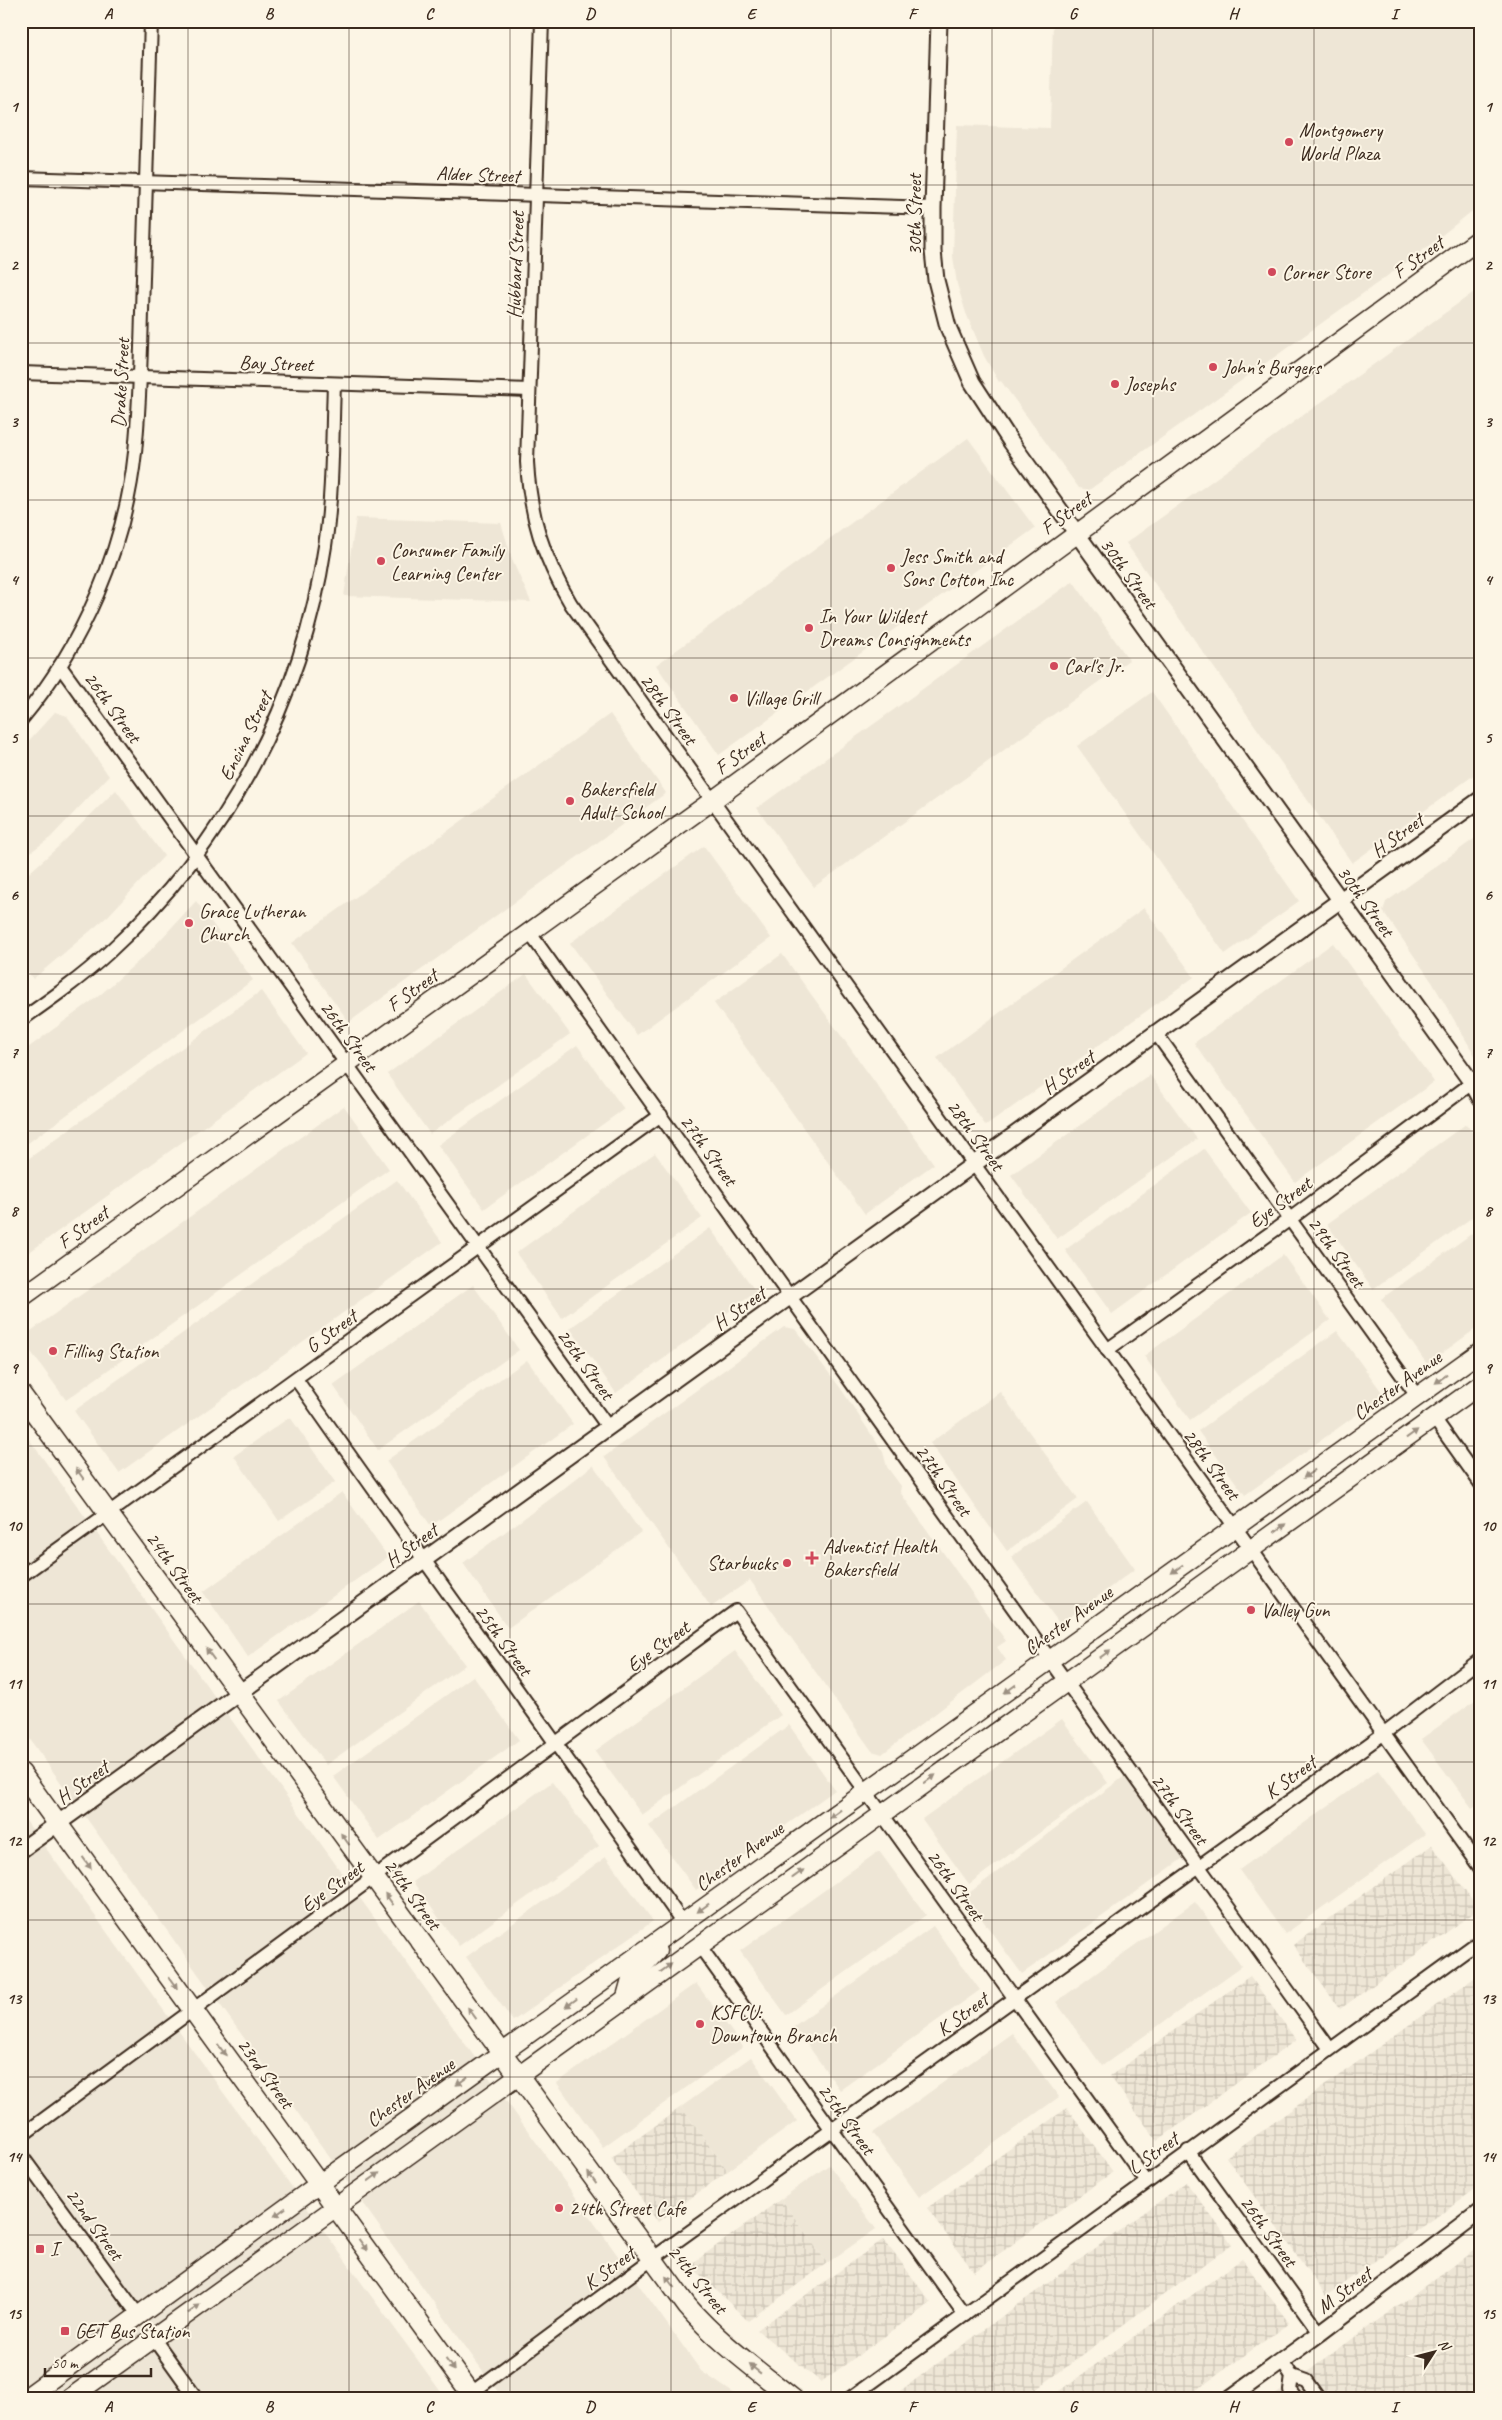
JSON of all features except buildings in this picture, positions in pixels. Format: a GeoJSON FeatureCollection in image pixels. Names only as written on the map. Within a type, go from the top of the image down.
{"type":"FeatureCollection","features":[{"type":"Feature","properties":{"kind":"main road","name":"F Street"},"geometry":{"type":"LineString","coordinates":[[21,1298],[712,801],[1481,238]]}},
{"type":"Feature","properties":{"kind":"main road","name":"Chester Avenue"},"geometry":{"type":"LineString","coordinates":[[24,2399],[501,2053],[1481,1351]]}},
{"type":"Feature","properties":{"kind":"main road"},"geometry":{"type":"LineString","coordinates":[[69,2399],[517,2075],[1481,1384]]}},
{"type":"Feature","properties":{"kind":"main road","name":"24th Street"},"geometry":{"type":"LineString","coordinates":[[21,1394],[687,2306],[711,2332],[793,2399]]}},
{"type":"Feature","properties":{"kind":"main road","name":"23rd Street"},"geometry":{"type":"LineString","coordinates":[[21,1773],[335,2206],[470,2397]]}},
{"type":"Feature","properties":{"kind":"main road"},"geometry":{"type":"LineString","coordinates":[[626,1997],[631,1979],[683,1923]]}},
{"type":"Feature","properties":{"kind":"street","name":"Drake Street"},"geometry":{"type":"LineString","coordinates":[[21,720],[60,666],[97,595],[121,525],[135,453],[151,21]]}},
{"type":"Feature","properties":{"kind":"street","name":"Hubbard Street"},"geometry":{"type":"LineString","coordinates":[[529,390],[542,21]]}},
{"type":"Feature","properties":{"kind":"street","name":"30th Street"},"geometry":{"type":"LineString","coordinates":[[939,21],[933,251],[942,309],[972,382],[992,415],[1076,533],[1476,1087],[1481,1099]]}},
{"type":"Feature","properties":{"kind":"street","name":"Alder Street"},"geometry":{"type":"LineString","coordinates":[[21,178],[933,208]]}},
{"type":"Feature","properties":{"kind":"street","name":"Bay Street"},"geometry":{"type":"LineString","coordinates":[[21,373],[529,390]]}},
{"type":"Feature","properties":{"kind":"street","name":"Encina Street"},"geometry":{"type":"LineString","coordinates":[[21,1020],[71,984],[141,922],[197,856],[227,813],[254,767],[288,690],[306,636],[326,544],[330,498],[334,384]]}},
{"type":"Feature","properties":{"kind":"street","name":"28th Street"},"geometry":{"type":"LineString","coordinates":[[529,390],[528,489],[534,520],[553,574],[571,604],[1481,1869]]}},
{"type":"Feature","properties":{"kind":"street","name":"26th Street"},"geometry":{"type":"LineString","coordinates":[[60,666],[608,1427]]}},
{"type":"Feature","properties":{"kind":"street","name":"H Street"},"geometry":{"type":"LineString","coordinates":[[21,1850],[1481,799]]}},
{"type":"Feature","properties":{"kind":"street","name":"27th Street"},"geometry":{"type":"LineString","coordinates":[[529,932],[791,1296],[1049,1660],[1330,2049]]}},
{"type":"Feature","properties":{"kind":"street","name":"29th Street"},"geometry":{"type":"LineString","coordinates":[[1156,1033],[1417,1396]]}},
{"type":"Feature","properties":{"kind":"street","name":"Eye Street"},"geometry":{"type":"LineString","coordinates":[[1107,1350],[1476,1087]]}},
{"type":"Feature","properties":{"kind":"street","name":"G Street"},"geometry":{"type":"LineString","coordinates":[[21,1576],[479,1248],[661,1115]]}},
{"type":"Feature","properties":{"kind":"street","name":"25th Street"},"geometry":{"type":"LineString","coordinates":[[296,1379],[423,1561],[557,1743],[683,1923]]}},
{"type":"Feature","properties":{"kind":"street"},"geometry":{"type":"LineString","coordinates":[[1434,1418],[1481,1484]]}},
{"type":"Feature","properties":{"kind":"street","name":"26th Street"},"geometry":{"type":"LineString","coordinates":[[736,1611],[1146,2181]]}},
{"type":"Feature","properties":{"kind":"street","name":"Eye Street"},"geometry":{"type":"LineString","coordinates":[[21,2136],[194,2011],[736,1611]]}},
{"type":"Feature","properties":{"kind":"street","name":"K Street"},"geometry":{"type":"LineString","coordinates":[[470,2397],[652,2259],[1383,1734],[1481,1659]]}},
{"type":"Feature","properties":{"kind":"street","name":"L Street"},"geometry":{"type":"LineString","coordinates":[[849,2399],[1146,2181],[1481,1940]]}},
{"type":"Feature","properties":{"kind":"street","name":"25th Street"},"geometry":{"type":"LineString","coordinates":[[699,1945],[965,2315]]}},
{"type":"Feature","properties":{"kind":"street","name":"26th Street"},"geometry":{"type":"LineString","coordinates":[[1188,2151],[1320,2334]]}},
{"type":"Feature","properties":{"kind":"street","name":"22nd Street"},"geometry":{"type":"LineString","coordinates":[[21,2155],[139,2316]]}},
{"type":"Feature","properties":{"kind":"street","name":"M Street"},"geometry":{"type":"LineString","coordinates":[[1229,2399],[1320,2334],[1481,2211]]}},
{"type":"Feature","properties":{"kind":"street"},"geometry":{"type":"LineString","coordinates":[[154,2339],[197,2399]]}},
{"type":"Feature","properties":{"kind":"street"},"geometry":{"type":"LineString","coordinates":[[1282,2361],[1292,2376],[1306,2380],[1319,2399]]}},
{"type":"Feature","properties":{"kind":"street"},"geometry":{"type":"LineString","coordinates":[[1292,2376],[1290,2391],[1296,2399]]}},
{"type":"Feature","properties":{"kind":"shaded area"},"geometry":{"type":"Polygon","coordinates":[[[1053,21],[1481,21],[1481,204],[1422,251],[1089,490],[1079,488],[1001,381],[999,382],[984,356],[966,313],[957,284],[953,256],[957,125],[1050,128],[1053,21]]]}},
{"type":"Feature","properties":{"kind":"shaded area"},"geometry":{"type":"Polygon","coordinates":[[[1481,287],[1481,770],[1352,863],[1126,543],[1481,287]]]}},
{"type":"Feature","properties":{"kind":"shaded area"},"geometry":{"type":"Polygon","coordinates":[[[968,438],[1035,528],[719,755],[656,665],[968,438]]]}},
{"type":"Feature","properties":{"kind":"shaded area"},"geometry":{"type":"Polygon","coordinates":[[[356,518],[501,523],[513,562],[531,602],[344,596],[356,518]]]}},
{"type":"Feature","properties":{"kind":"shaded area"},"geometry":{"type":"Polygon","coordinates":[[[1073,581],[1129,660],[814,887],[757,808],[1073,581]]]}},
{"type":"Feature","properties":{"kind":"shaded area"},"geometry":{"type":"Polygon","coordinates":[[[1152,692],[1299,901],[1225,954],[1077,746],[1152,692]]]}},
{"type":"Feature","properties":{"kind":"shaded area"},"geometry":{"type":"Polygon","coordinates":[[[55,712],[67,716],[109,776],[50,838],[21,859],[21,749],[55,712]]]}},
{"type":"Feature","properties":{"kind":"shaded area"},"geometry":{"type":"Polygon","coordinates":[[[610,714],[666,793],[349,1022],[292,943],[610,714]]]}},
{"type":"Feature","properties":{"kind":"shaded area"},"geometry":{"type":"Polygon","coordinates":[[[116,790],[164,856],[108,916],[33,979],[21,962],[21,880],[116,790]]]}},
{"type":"Feature","properties":{"kind":"shaded area"},"geometry":{"type":"Polygon","coordinates":[[[1481,834],[1481,1066],[1432,982],[1383,911],[1386,902],[1481,834]]]}},
{"type":"Feature","properties":{"kind":"shaded area"},"geometry":{"type":"Polygon","coordinates":[[[704,846],[771,938],[637,1035],[570,943],[704,846]]]}},
{"type":"Feature","properties":{"kind":"shaded area"},"geometry":{"type":"Polygon","coordinates":[[[196,901],[253,980],[21,1148],[21,1053],[100,995],[149,952],[196,901]]]}},
{"type":"Feature","properties":{"kind":"shaded area"},"geometry":{"type":"Polygon","coordinates":[[[1144,908],[1194,977],[986,1126],[937,1058],[1144,908]]]}},
{"type":"Feature","properties":{"kind":"shaded area"},"geometry":{"type":"Polygon","coordinates":[[[1333,943],[1434,1082],[1295,1182],[1194,1043],[1333,943]]]}},
{"type":"Feature","properties":{"kind":"shaded area"},"geometry":{"type":"Polygon","coordinates":[[[782,954],[934,1164],[865,1214],[714,1003],[782,954]]]}},
{"type":"Feature","properties":{"kind":"shaded area"},"geometry":{"type":"Polygon","coordinates":[[[526,974],[570,1034],[430,1134],[387,1074],[526,974]]]}},
{"type":"Feature","properties":{"kind":"shaded area"},"geometry":{"type":"Polygon","coordinates":[[[261,991],[306,1053],[21,1258],[21,1164],[261,991]]]}},
{"type":"Feature","properties":{"kind":"shaded area"},"geometry":{"type":"Polygon","coordinates":[[[577,1045],[624,1109],[484,1209],[438,1145],[577,1045]]]}},
{"type":"Feature","properties":{"kind":"shaded area"},"geometry":{"type":"Polygon","coordinates":[[[1150,1075],[1197,1139],[1057,1239],[1011,1175],[1150,1075]]]}},
{"type":"Feature","properties":{"kind":"shaded area"},"geometry":{"type":"Polygon","coordinates":[[[344,1106],[389,1169],[66,1400],[21,1338],[344,1106]]]}},
{"type":"Feature","properties":{"kind":"shaded area"},"geometry":{"type":"Polygon","coordinates":[[[1466,1124],[1481,1144],[1481,1211],[1373,1289],[1327,1224],[1466,1124]]]}},
{"type":"Feature","properties":{"kind":"shaded area"},"geometry":{"type":"Polygon","coordinates":[[[1204,1149],[1251,1213],[1112,1314],[1065,1250],[1204,1149]]]}},
{"type":"Feature","properties":{"kind":"shaded area"},"geometry":{"type":"Polygon","coordinates":[[[655,1153],[702,1218],[562,1318],[516,1253],[655,1153]]]}},
{"type":"Feature","properties":{"kind":"shaded area"},"geometry":{"type":"Polygon","coordinates":[[[397,1180],[442,1242],[119,1473],[74,1411],[397,1180]]]}},
{"type":"Feature","properties":{"kind":"shaded area"},"geometry":{"type":"Polygon","coordinates":[[[1481,1227],[1481,1325],[1427,1364],[1381,1299],[1481,1227]]]}},
{"type":"Feature","properties":{"kind":"shaded area"},"geometry":{"type":"Polygon","coordinates":[[[710,1228],[756,1292],[616,1393],[570,1328],[710,1228]]]}},
{"type":"Feature","properties":{"kind":"shaded area"},"geometry":{"type":"Polygon","coordinates":[[[1283,1255],[1330,1320],[1190,1420],[1144,1356],[1283,1255]]]}},
{"type":"Feature","properties":{"kind":"shaded area"},"geometry":{"type":"Polygon","coordinates":[[[473,1285],[519,1350],[378,1450],[333,1385],[473,1285]]]}},
{"type":"Feature","properties":{"kind":"shaded area","name":"Adventist Health Bakersfield"},"geometry":{"type":"Polygon","coordinates":[[[784,1327],[795,1329],[839,1386],[883,1452],[887,1467],[901,1486],[900,1492],[1006,1641],[997,1647],[1006,1660],[882,1754],[872,1751],[750,1580],[711,1607],[604,1457],[784,1327]]]}},
{"type":"Feature","properties":{"kind":"shaded area"},"geometry":{"type":"Polygon","coordinates":[[[1337,1331],[1384,1395],[1245,1495],[1198,1431],[1337,1331]]]}},
{"type":"Feature","properties":{"kind":"shaded area"},"geometry":{"type":"Polygon","coordinates":[[[527,1360],[573,1424],[431,1526],[386,1461],[527,1360]]]}},
{"type":"Feature","properties":{"kind":"shaded area"},"geometry":{"type":"Polygon","coordinates":[[[1000,1392],[1078,1499],[1007,1551],[930,1443],[1000,1392]]]}},
{"type":"Feature","properties":{"kind":"shaded area"},"geometry":{"type":"Polygon","coordinates":[[[290,1417],[335,1482],[279,1521],[234,1456],[290,1417]]]}},
{"type":"Feature","properties":{"kind":"shaded area"},"geometry":{"type":"Polygon","coordinates":[[[21,1428],[701,2371],[742,2399],[503,2399],[21,1727],[21,1428]]]}},
{"type":"Feature","properties":{"kind":"shaded area"},"geometry":{"type":"Polygon","coordinates":[[[593,1465],[641,1532],[508,1628],[463,1563],[593,1465]]]}},
{"type":"Feature","properties":{"kind":"shaded area"},"geometry":{"type":"Polygon","coordinates":[[[342,1492],[388,1557],[248,1657],[203,1592],[342,1492]]]}},
{"type":"Feature","properties":{"kind":"shaded area"},"geometry":{"type":"Polygon","coordinates":[[[1087,1502],[1135,1569],[1063,1622],[1059,1623],[1011,1557],[1087,1502]]]}},
{"type":"Feature","properties":{"kind":"shaded area"},"geometry":{"type":"Polygon","coordinates":[[[419,1601],[465,1665],[326,1765],[279,1701],[419,1601]]]}},
{"type":"Feature","properties":{"kind":"shaded area"},"geometry":{"type":"Polygon","coordinates":[[[735,1651],[781,1715],[642,1815],[595,1751],[735,1651]]]}},
{"type":"Feature","properties":{"kind":"shaded area"},"geometry":{"type":"Polygon","coordinates":[[[473,1676],[519,1740],[379,1840],[333,1776],[473,1676]]]}},
{"type":"Feature","properties":{"kind":"shaded area"},"geometry":{"type":"Polygon","coordinates":[[[1481,1696],[1481,1802],[1472,1808],[1421,1739],[1481,1696]]]}},
{"type":"Feature","properties":{"kind":"shaded area"},"geometry":{"type":"Polygon","coordinates":[[[1062,1719],[1108,1783],[969,1884],[922,1819],[1062,1719]]]}},
{"type":"Feature","properties":{"kind":"shaded area"},"geometry":{"type":"Polygon","coordinates":[[[789,1725],[835,1790],[696,1890],[649,1826],[789,1725]]]}},
{"type":"Feature","properties":{"kind":"shaded area"},"geometry":{"type":"Polygon","coordinates":[[[1378,1770],[1425,1834],[1285,1934],[1239,1870],[1378,1770]]]}},
{"type":"Feature","properties":{"kind":"shaded area"},"geometry":{"type":"Polygon","coordinates":[[[1130,1772],[1189,1854],[1022,1974],[965,1896],[1130,1772]]]}},
{"type":"Feature","properties":{"kind":"shaded area"},"geometry":{"type":"Polygon","coordinates":[[[552,1782],[599,1846],[459,1946],[413,1882],[552,1782]]]}},
{"type":"Feature","properties":{"kind":"shaded area"},"geometry":{"type":"Polygon","coordinates":[[[21,1814],[446,2399],[21,2399],[21,1814]]]}},
{"type":"Feature","properties":{"kind":"shaded area"},"geometry":{"type":"Polygon","coordinates":[[[1432,1845],[1479,1909],[1340,2009],[1293,1945],[1432,1845]]]}},
{"type":"Feature","properties":{"kind":"shaded area"},"geometry":{"type":"Polygon","coordinates":[[[879,1851],[926,1915],[786,2015],[740,1951],[879,1851]]]}},
{"type":"Feature","properties":{"kind":"shaded area"},"geometry":{"type":"Polygon","coordinates":[[[606,1857],[653,1921],[513,2021],[466,1957],[606,1857]]]}},
{"type":"Feature","properties":{"kind":"shaded area"},"geometry":{"type":"Polygon","coordinates":[[[1195,1902],[1242,1966],[1102,2066],[1056,2002],[1195,1902]]]}},
{"type":"Feature","properties":{"kind":"shaded area"},"geometry":{"type":"Polygon","coordinates":[[[933,1926],[980,1990],[840,2090],[794,2026],[933,1926]]]}},
{"type":"Feature","properties":{"kind":"shaded area"},"geometry":{"type":"Polygon","coordinates":[[[1481,1973],[1481,2185],[1326,2296],[1226,2157],[1481,1973]]]}},
{"type":"Feature","properties":{"kind":"shaded area"},"geometry":{"type":"Polygon","coordinates":[[[1250,1976],[1296,2040],[1157,2141],[1110,2076],[1250,1976]]]}},
{"type":"Feature","properties":{"kind":"shaded area"},"geometry":{"type":"Polygon","coordinates":[[[696,1983],[743,2047],[603,2147],[557,2083],[696,1983]]]}},
{"type":"Feature","properties":{"kind":"shaded area"},"geometry":{"type":"Polygon","coordinates":[[[1012,2033],[1059,2097],[919,2197],[873,2133],[1012,2033]]]}},
{"type":"Feature","properties":{"kind":"shaded area"},"geometry":{"type":"Polygon","coordinates":[[[751,2057],[797,2121],[728,2171],[681,2107],[751,2057]]]}},
{"type":"Feature","properties":{"kind":"shaded area"},"geometry":{"type":"Polygon","coordinates":[[[681,2107],[728,2171],[658,2222],[611,2158],[681,2107]]]}},
{"type":"Feature","properties":{"kind":"shaded area"},"geometry":{"type":"Polygon","coordinates":[[[1067,2108],[1113,2172],[974,2272],[927,2208],[1067,2108]]]}},
{"type":"Feature","properties":{"kind":"shaded area"},"geometry":{"type":"Polygon","coordinates":[[[829,2165],[876,2229],[827,2263],[781,2199],[829,2165]]]}},
{"type":"Feature","properties":{"kind":"shaded area"},"geometry":{"type":"Polygon","coordinates":[[[1186,2182],[1232,2244],[1023,2399],[889,2399],[1186,2182]]]}},
{"type":"Feature","properties":{"kind":"shaded area"},"geometry":{"type":"Polygon","coordinates":[[[781,2199],[827,2263],[748,2321],[690,2265],[781,2199]]]}},
{"type":"Feature","properties":{"kind":"shaded area"},"geometry":{"type":"Polygon","coordinates":[[[884,2239],[931,2303],[821,2382],[757,2330],[884,2239]]]}},
{"type":"Feature","properties":{"kind":"shaded area"},"geometry":{"type":"Polygon","coordinates":[[[1481,2245],[1481,2399],[1270,2399],[1481,2245]]]}},
{"type":"Feature","properties":{"kind":"shaded area"},"geometry":{"type":"Polygon","coordinates":[[[1242,2259],[1289,2323],[1184,2399],[1048,2399],[1242,2259]]]}},
{"type":"Feature","properties":{"kind":"place","name":"Montgomery World Plaza"},"geometry":{"type":"Point","coordinates":[1289,142]}},
{"type":"Feature","properties":{"kind":"place","name":"Corner Store"},"geometry":{"type":"Point","coordinates":[1272,272]}},
{"type":"Feature","properties":{"kind":"place","name":"John's Burgers"},"geometry":{"type":"Point","coordinates":[1213,367]}},
{"type":"Feature","properties":{"kind":"place","name":"Josephs"},"geometry":{"type":"Point","coordinates":[1115,384]}},
{"type":"Feature","properties":{"kind":"place","name":"Consumer Family Learning Center"},"geometry":{"type":"Point","coordinates":[381,561]}},
{"type":"Feature","properties":{"kind":"place","name":"Jess Smith and Sons Cotton Inc"},"geometry":{"type":"Point","coordinates":[891,568]}},
{"type":"Feature","properties":{"kind":"place","name":"In Your Wildest Dreams Consignments"},"geometry":{"type":"Point","coordinates":[809,628]}},
{"type":"Feature","properties":{"kind":"place","name":"Carl's Jr."},"geometry":{"type":"Point","coordinates":[1054,666]}},
{"type":"Feature","properties":{"kind":"place","name":"Village Grill"},"geometry":{"type":"Point","coordinates":[734,698]}},
{"type":"Feature","properties":{"kind":"place","name":"Bakersfield Adult School"},"geometry":{"type":"Point","coordinates":[570,801]}},
{"type":"Feature","properties":{"kind":"place","name":"Grace Lutheran Church"},"geometry":{"type":"Point","coordinates":[189,923]}},
{"type":"Feature","properties":{"kind":"place","name":"Filling Station"},"geometry":{"type":"Point","coordinates":[53,1351]}},
{"type":"Feature","properties":{"kind":"place","name":"Adventist Health Bakersfield"},"geometry":{"type":"Point","coordinates":[812,1558]}},
{"type":"Feature","properties":{"kind":"place","name":"Starbucks"},"geometry":{"type":"Point","coordinates":[787,1563]}},
{"type":"Feature","properties":{"kind":"place","name":"Valley Gun"},"geometry":{"type":"Point","coordinates":[1251,1610]}},
{"type":"Feature","properties":{"kind":"place","name":"KSFCU: Downtown Branch"},"geometry":{"type":"Point","coordinates":[700,2024]}},
{"type":"Feature","properties":{"kind":"place","name":"24th Street Cafe"},"geometry":{"type":"Point","coordinates":[559,2208]}},
{"type":"Feature","properties":{"kind":"place","name":"I"},"geometry":{"type":"Point","coordinates":[40,2249]}},
{"type":"Feature","properties":{"kind":"place","name":"GET Bus Station"},"geometry":{"type":"Point","coordinates":[65,2331]}}]}
